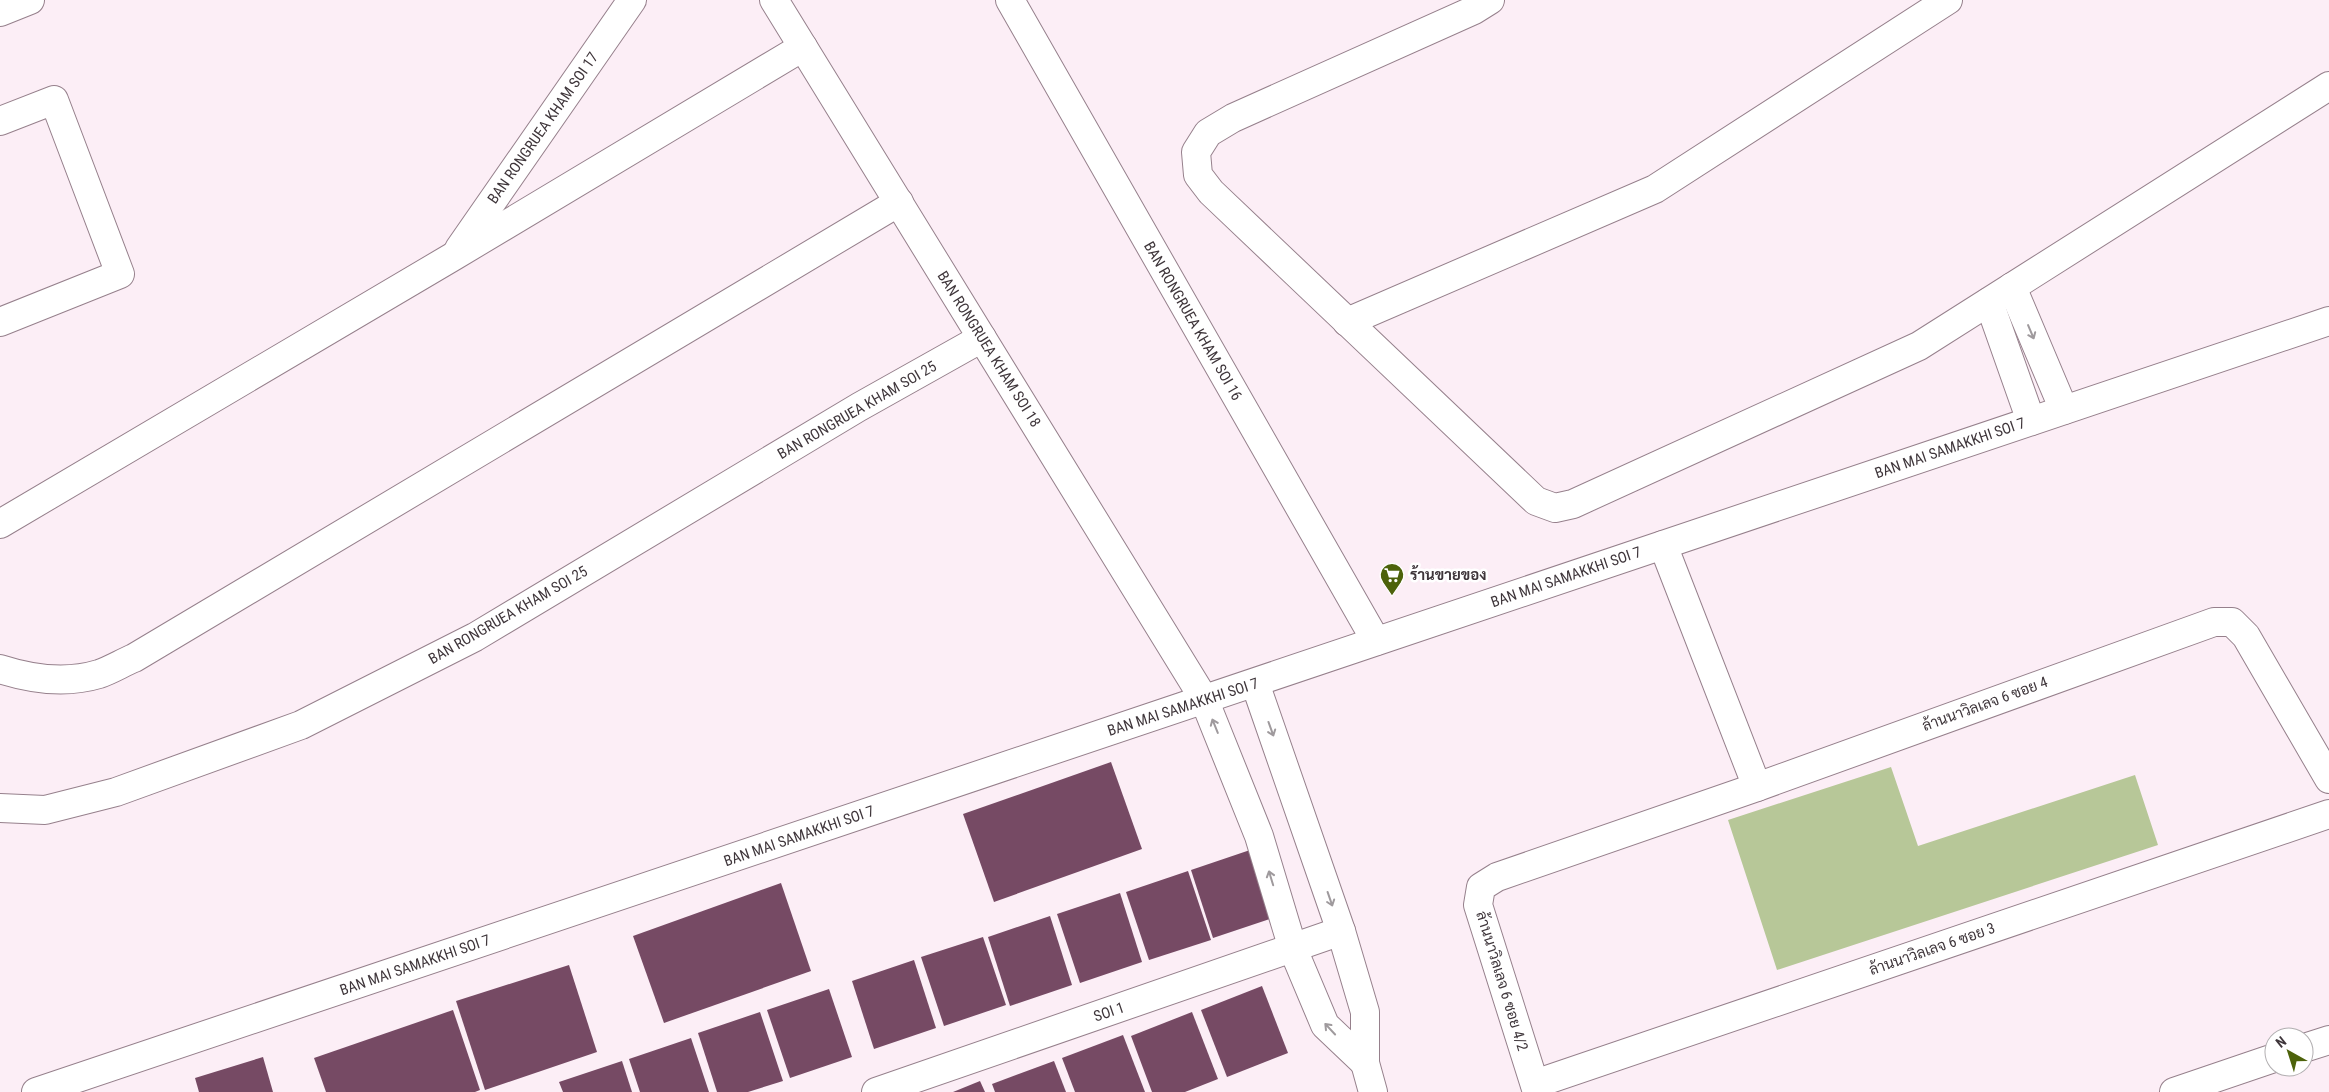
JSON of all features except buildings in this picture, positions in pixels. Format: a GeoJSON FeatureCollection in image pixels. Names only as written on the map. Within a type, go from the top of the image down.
{"type":"FeatureCollection","features":[{"type":"Feature","properties":{"kind":"street"},"geometry":{"type":"LineString","coordinates":[[0,12],[30,0]]}},
{"type":"Feature","properties":{"kind":"street","name":"BAN RONGRUEA KHAM SOI 17"},"geometry":{"type":"LineString","coordinates":[[454,256],[632,0]]}},
{"type":"Feature","properties":{"kind":"street","name":"BAN RONGRUEA KHAM SOI 18"},"geometry":{"type":"LineString","coordinates":[[774,0],[1204,699],[1259,836],[1293,949],[1325,1025],[1365,1063]]}},
{"type":"Feature","properties":{"kind":"street","name":"BAN RONGRUEA KHAM SOI 16"},"geometry":{"type":"LineString","coordinates":[[1010,0],[1376,641]]}},
{"type":"Feature","properties":{"kind":"street"},"geometry":{"type":"LineString","coordinates":[[1490,0],[1474,10],[1233,118],[1208,133],[1196,152],[1198,175],[1211,192],[1536,500],[1555,508],[1573,504],[1919,346],[2329,86]]}},
{"type":"Feature","properties":{"kind":"street"},"geometry":{"type":"LineString","coordinates":[[1347,322],[1655,189],[1948,0]]}},
{"type":"Feature","properties":{"kind":"street"},"geometry":{"type":"LineString","coordinates":[[0,524],[803,47]]}},
{"type":"Feature","properties":{"kind":"street"},"geometry":{"type":"LineString","coordinates":[[0,121],[54,100],[120,274],[0,322]]}},
{"type":"Feature","properties":{"kind":"street"},"geometry":{"type":"LineString","coordinates":[[0,670],[24,677],[62,680],[98,674],[134,658],[898,202]]}},
{"type":"Feature","properties":{"kind":"street"},"geometry":{"type":"LineString","coordinates":[[2012,287],[2064,410]]}},
{"type":"Feature","properties":{"kind":"street"},"geometry":{"type":"LineString","coordinates":[[1989,302],[2031,421]]}},
{"type":"Feature","properties":{"kind":"street","name":"BAN MAI SAMAKKHI SOI 7"},"geometry":{"type":"LineString","coordinates":[[36,1092],[2329,321]]}},
{"type":"Feature","properties":{"kind":"street","name":"BAN RONGRUEA KHAM SOI 25"},"geometry":{"type":"LineString","coordinates":[[0,808],[45,810],[116,792],[301,725],[475,637],[859,407],[982,338]]}},
{"type":"Feature","properties":{"kind":"street"},"geometry":{"type":"LineString","coordinates":[[1663,545],[1757,787]]}},
{"type":"Feature","properties":{"kind":"street","name":"ล้านนาวิลเลจ 6 ซอย 4"},"geometry":{"type":"LineString","coordinates":[[1497,877],[1757,787],[2214,622],[2232,622],[2246,636],[2329,779]]}},
{"type":"Feature","properties":{"kind":"street"},"geometry":{"type":"LineString","coordinates":[[1255,683],[1341,932],[1365,1012],[1365,1063],[1373,1092]]}},
{"type":"Feature","properties":{"kind":"street","name":"ล้านนาวิลเลจ 6 ซอย 3"},"geometry":{"type":"LineString","coordinates":[[1536,1088],[2329,814]]}},
{"type":"Feature","properties":{"kind":"street","name":"ล้านนาวิลเลจ 6 ซอย 4/2"},"geometry":{"type":"LineString","coordinates":[[1497,877],[1481,888],[1478,905],[1536,1088]]}},
{"type":"Feature","properties":{"kind":"street","name":"SOI 1"},"geometry":{"type":"LineString","coordinates":[[876,1092],[1341,932]]}},
{"type":"Feature","properties":{"kind":"street"},"geometry":{"type":"LineString","coordinates":[[2314,1045],[2329,1040]]}},
{"type":"Feature","properties":{"kind":"street"},"geometry":{"type":"LineString","coordinates":[[2174,1092],[2264,1061]]}},
{"type":"Feature","properties":{"kind":"green space"},"geometry":{"type":"Polygon","coordinates":[[[1891,767],[1918,846],[2135,775],[2158,845],[1777,970],[1728,820],[1891,767]]]}},
{"type":"Feature","properties":{"kind":"place","name":"ร้านขายของ"},"geometry":{"type":"Point","coordinates":[1392,596]}}]}
